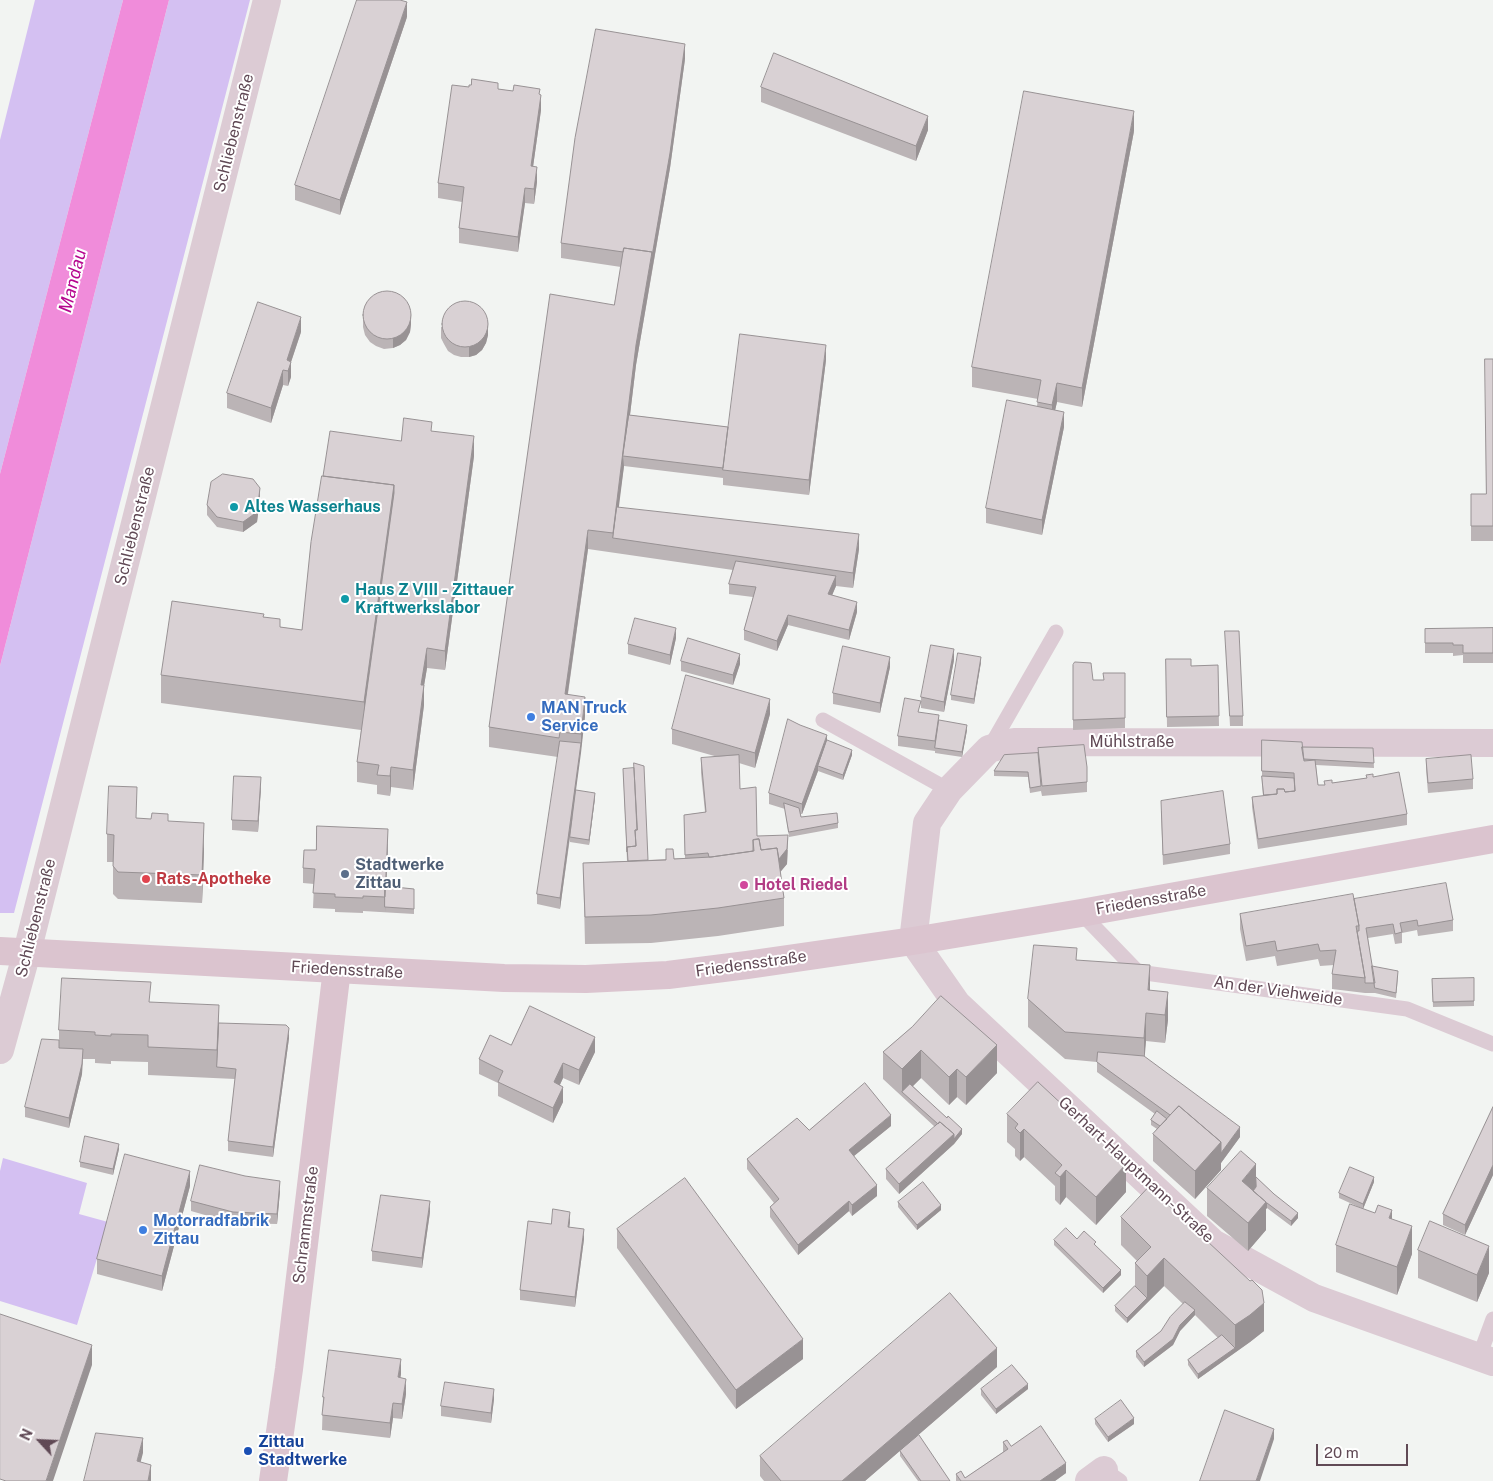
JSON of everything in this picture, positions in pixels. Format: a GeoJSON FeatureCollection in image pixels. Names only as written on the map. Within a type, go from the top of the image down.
{"type":"FeatureCollection","features":[{"type":"Feature","properties":{"kind":"main road","name":"Friedensstraße"},"geometry":{"type":"LineString","coordinates":[[0,951],[504,978],[586,979],[668,975],[913,942],[1493,839]]}},
{"type":"Feature","properties":{"kind":"main road","name":"Schrammstraße"},"geometry":{"type":"LineString","coordinates":[[273,1481],[290,1359],[337,970]]}},
{"type":"Feature","properties":{"kind":"street","name":"Schliebenstraße"},"geometry":{"type":"LineString","coordinates":[[0,1050],[27,952],[267,0]]}},
{"type":"Feature","properties":{"kind":"street","name":"Mühlstraße"},"geometry":{"type":"LineString","coordinates":[[988,749],[1014,742],[1493,743]]}},
{"type":"Feature","properties":{"kind":"street"},"geometry":{"type":"LineString","coordinates":[[913,942],[927,823],[949,790],[988,749]]}},
{"type":"Feature","properties":{"kind":"street","name":"Gerhart-Hauptmann-Straße"},"geometry":{"type":"LineString","coordinates":[[913,942],[957,1004],[1212,1243],[1314,1298],[1486,1359]]}},
{"type":"Feature","properties":{"kind":"lane"},"geometry":{"type":"LineString","coordinates":[[988,749],[1056,632]]}},
{"type":"Feature","properties":{"kind":"lane"},"geometry":{"type":"LineString","coordinates":[[823,720],[949,790]]}},
{"type":"Feature","properties":{"kind":"lane","name":"An der Viehweide"},"geometry":{"type":"LineString","coordinates":[[1081,913],[1138,972],[1407,1008],[1493,1044]]}},
{"type":"Feature","properties":{"kind":"lane"},"geometry":{"type":"LineString","coordinates":[[1486,1359],[1493,1319]]}},
{"type":"Feature","properties":{"kind":"shaded area"},"geometry":{"type":"Polygon","coordinates":[[[35,0],[123,0],[0,474],[0,140],[35,0]]]}},
{"type":"Feature","properties":{"kind":"shaded area"},"geometry":{"type":"Polygon","coordinates":[[[169,0],[250,0],[14,913],[0,913],[0,666],[169,0]]]}},
{"type":"Feature","properties":{"kind":"shaded area"},"geometry":{"type":"Polygon","coordinates":[[[3,1158],[87,1183],[79,1214],[108,1222],[77,1325],[0,1301],[0,1171],[3,1158]]]}},
{"type":"Feature","properties":{"kind":"water","name":"Mandau"},"geometry":{"type":"Polygon","coordinates":[[[123,0],[169,0],[0,666],[0,474],[123,0]]]}},
{"type":"Feature","properties":{"kind":"building"},"geometry":{"type":"Polygon","coordinates":[[[357,0],[400,0],[407,2],[340,200],[295,185],[357,0]]]}},
{"type":"Feature","properties":{"kind":"building"},"geometry":{"type":"Polygon","coordinates":[[[596,29],[685,44],[670,153],[652,256],[652,252],[624,248],[623,252],[561,243],[575,138],[596,29]]]}},
{"type":"Feature","properties":{"kind":"building"},"geometry":{"type":"Polygon","coordinates":[[[774,53],[928,116],[916,146],[761,87],[774,53]]]}},
{"type":"Feature","properties":{"kind":"building"},"geometry":{"type":"Polygon","coordinates":[[[472,79],[498,83],[498,89],[513,91],[514,85],[540,89],[539,94],[541,95],[531,166],[537,167],[534,189],[525,188],[518,237],[459,228],[464,187],[438,183],[452,85],[469,87],[472,79]]]}},
{"type":"Feature","properties":{"kind":"building"},"geometry":{"type":"Polygon","coordinates":[[[1024,91],[1134,111],[1082,388],[1057,383],[1052,405],[1037,402],[1041,380],[972,367],[1024,91]]]}},
{"type":"Feature","properties":{"kind":"building"},"geometry":{"type":"Polygon","coordinates":[[[624,248],[652,252],[636,345],[613,533],[588,530],[565,694],[585,697],[581,734],[560,732],[559,738],[489,727],[550,294],[614,305],[624,248]]]}},
{"type":"Feature","properties":{"kind":"building"},"geometry":{"type":"Polygon","coordinates":[[[387,291],[396,293],[404,298],[409,306],[411,315],[409,324],[404,332],[396,337],[387,339],[378,337],[370,332],[365,324],[363,315],[365,306],[370,298],[378,293],[387,291]]]}},
{"type":"Feature","properties":{"kind":"building"},"geometry":{"type":"Polygon","coordinates":[[[460,301],[470,301],[484,311],[488,324],[484,337],[478,343],[470,347],[460,347],[446,337],[442,329],[442,319],[452,305],[460,301]]]}},
{"type":"Feature","properties":{"kind":"building"},"geometry":{"type":"Polygon","coordinates":[[[258,302],[301,317],[287,360],[291,362],[288,371],[283,370],[271,408],[227,393],[258,302]]]}},
{"type":"Feature","properties":{"kind":"building"},"geometry":{"type":"Polygon","coordinates":[[[740,334],[826,345],[809,480],[723,470],[740,334]]]}},
{"type":"Feature","properties":{"kind":"building"},"geometry":{"type":"Polygon","coordinates":[[[1485,359],[1493,359],[1493,526],[1471,526],[1471,494],[1486,494],[1485,359]]]}},
{"type":"Feature","properties":{"kind":"building"},"geometry":{"type":"Polygon","coordinates":[[[1007,400],[1064,412],[1042,520],[986,508],[1007,400]]]}},
{"type":"Feature","properties":{"kind":"building"},"geometry":{"type":"Polygon","coordinates":[[[629,415],[728,427],[723,468],[623,456],[629,415]]]}},
{"type":"Feature","properties":{"kind":"building"},"geometry":{"type":"Polygon","coordinates":[[[404,418],[432,422],[431,431],[474,436],[445,651],[427,648],[421,685],[424,685],[413,770],[391,767],[390,776],[377,775],[379,765],[357,762],[394,485],[323,476],[330,431],[401,441],[404,418]]]}},
{"type":"Feature","properties":{"kind":"building","name":"Altes Wasserhaus"},"geometry":{"type":"Polygon","coordinates":[[[223,474],[253,479],[260,488],[257,512],[243,522],[217,517],[207,505],[211,482],[223,474]]]}},
{"type":"Feature","properties":{"kind":"building","name":"Haus Z VIII - Zittauer Kraftwerkslabor"},"geometry":{"type":"Polygon","coordinates":[[[322,476],[394,485],[364,702],[161,675],[172,601],[264,614],[263,617],[280,619],[280,627],[302,630],[311,542],[322,476]]]}},
{"type":"Feature","properties":{"kind":"building"},"geometry":{"type":"Polygon","coordinates":[[[617,507],[859,534],[853,573],[613,538],[617,507]]]}},
{"type":"Feature","properties":{"kind":"building"},"geometry":{"type":"Polygon","coordinates":[[[736,561],[836,576],[828,594],[857,602],[849,630],[788,615],[777,641],[744,630],[756,587],[729,584],[736,561]]]}},
{"type":"Feature","properties":{"kind":"building"},"geometry":{"type":"Polygon","coordinates":[[[635,618],[676,628],[670,655],[628,644],[635,618]]]}},
{"type":"Feature","properties":{"kind":"building"},"geometry":{"type":"Polygon","coordinates":[[[1493,628],[1493,653],[1463,653],[1463,645],[1425,643],[1425,629],[1493,628]]]}},
{"type":"Feature","properties":{"kind":"building"},"geometry":{"type":"Polygon","coordinates":[[[1225,631],[1239,631],[1243,716],[1230,716],[1225,631]]]}},
{"type":"Feature","properties":{"kind":"building"},"geometry":{"type":"Polygon","coordinates":[[[688,638],[740,654],[733,675],[681,661],[688,638]]]}},
{"type":"Feature","properties":{"kind":"building"},"geometry":{"type":"Polygon","coordinates":[[[931,645],[954,649],[944,702],[921,697],[931,645]]]}},
{"type":"Feature","properties":{"kind":"building"},"geometry":{"type":"Polygon","coordinates":[[[843,646],[890,657],[880,703],[833,693],[843,646]]]}},
{"type":"Feature","properties":{"kind":"building"},"geometry":{"type":"Polygon","coordinates":[[[958,653],[981,657],[974,699],[951,695],[958,653]]]}},
{"type":"Feature","properties":{"kind":"building"},"geometry":{"type":"Polygon","coordinates":[[[1166,659],[1191,659],[1191,666],[1218,665],[1219,716],[1167,717],[1166,659]]]}},
{"type":"Feature","properties":{"kind":"building"},"geometry":{"type":"Polygon","coordinates":[[[1075,662],[1091,663],[1093,680],[1104,680],[1103,673],[1125,673],[1125,718],[1073,720],[1073,665],[1075,662]]]}},
{"type":"Feature","properties":{"kind":"building"},"geometry":{"type":"Polygon","coordinates":[[[686,675],[770,699],[755,753],[672,729],[686,675]]]}},
{"type":"Feature","properties":{"kind":"building"},"geometry":{"type":"Polygon","coordinates":[[[905,698],[921,701],[918,712],[939,715],[935,741],[898,736],[905,698]]]}},
{"type":"Feature","properties":{"kind":"building"},"geometry":{"type":"Polygon","coordinates":[[[788,719],[827,735],[802,804],[769,793],[788,719]]]}},
{"type":"Feature","properties":{"kind":"building"},"geometry":{"type":"Polygon","coordinates":[[[939,720],[967,725],[962,752],[935,748],[939,720]]]}},
{"type":"Feature","properties":{"kind":"building"},"geometry":{"type":"Polygon","coordinates":[[[827,740],[852,750],[843,775],[818,766],[827,740]]]}},
{"type":"Feature","properties":{"kind":"building"},"geometry":{"type":"Polygon","coordinates":[[[1262,740],[1302,742],[1304,761],[1315,760],[1318,785],[1325,785],[1324,781],[1332,780],[1332,783],[1367,778],[1366,775],[1373,774],[1373,777],[1399,772],[1407,814],[1258,839],[1252,797],[1277,794],[1277,789],[1284,789],[1285,792],[1295,791],[1294,773],[1262,771],[1262,740]]]}},
{"type":"Feature","properties":{"kind":"building"},"geometry":{"type":"Polygon","coordinates":[[[560,741],[581,743],[560,898],[537,894],[560,741]]]}},
{"type":"Feature","properties":{"kind":"building"},"geometry":{"type":"Polygon","coordinates":[[[1084,745],[1087,782],[1042,786],[1038,748],[1084,745]]]}},
{"type":"Feature","properties":{"kind":"building"},"geometry":{"type":"Polygon","coordinates":[[[1302,747],[1373,748],[1374,763],[1304,759],[1302,747]]]}},
{"type":"Feature","properties":{"kind":"building"},"geometry":{"type":"Polygon","coordinates":[[[1038,753],[1041,786],[1030,788],[1028,772],[994,771],[1004,755],[1038,753]]]}},
{"type":"Feature","properties":{"kind":"building"},"geometry":{"type":"Polygon","coordinates":[[[739,755],[740,789],[756,787],[757,836],[788,835],[787,849],[779,859],[777,848],[761,850],[759,839],[753,840],[753,851],[711,857],[709,857],[708,853],[685,855],[684,815],[706,812],[701,758],[739,755]]]}},
{"type":"Feature","properties":{"kind":"building"},"geometry":{"type":"Polygon","coordinates":[[[1471,755],[1473,779],[1428,783],[1426,759],[1471,755]]]}},
{"type":"Feature","properties":{"kind":"building"},"geometry":{"type":"Polygon","coordinates":[[[634,763],[644,766],[648,860],[628,861],[627,847],[636,846],[635,830],[637,830],[634,763]]]}},
{"type":"Feature","properties":{"kind":"building"},"geometry":{"type":"Polygon","coordinates":[[[634,768],[636,846],[627,847],[627,852],[623,769],[634,768]]]}},
{"type":"Feature","properties":{"kind":"building"},"geometry":{"type":"Polygon","coordinates":[[[234,776],[261,777],[258,821],[232,820],[234,776]]]}},
{"type":"Feature","properties":{"kind":"building"},"geometry":{"type":"Polygon","coordinates":[[[1262,776],[1294,778],[1295,791],[1285,792],[1284,789],[1277,789],[1277,794],[1264,795],[1262,776]]]}},
{"type":"Feature","properties":{"kind":"building"},"geometry":{"type":"Polygon","coordinates":[[[109,786],[137,787],[136,818],[151,819],[152,813],[168,814],[168,821],[204,823],[202,875],[118,872],[113,866],[114,835],[107,834],[109,786]]]}},
{"type":"Feature","properties":{"kind":"building"},"geometry":{"type":"Polygon","coordinates":[[[576,790],[595,793],[589,840],[570,837],[576,790]]]}},
{"type":"Feature","properties":{"kind":"building"},"geometry":{"type":"Polygon","coordinates":[[[1223,791],[1230,844],[1163,855],[1161,801],[1223,791]]]}},
{"type":"Feature","properties":{"kind":"building"},"geometry":{"type":"Polygon","coordinates":[[[784,803],[799,808],[801,817],[837,813],[838,823],[789,832],[784,803]]]}},
{"type":"Feature","properties":{"kind":"building","name":"Stadtwerke Zittau"},"geometry":{"type":"Polygon","coordinates":[[[317,826],[388,829],[385,897],[335,897],[335,894],[313,893],[315,869],[303,868],[304,850],[316,850],[317,826]]]}},
{"type":"Feature","properties":{"kind":"building"},"geometry":{"type":"Polygon","coordinates":[[[759,839],[761,850],[777,848],[784,898],[718,908],[651,915],[585,917],[583,863],[666,860],[666,849],[673,849],[674,859],[711,857],[754,851],[753,840],[759,839]]]}},
{"type":"Feature","properties":{"kind":"building"},"geometry":{"type":"Polygon","coordinates":[[[1446,883],[1453,920],[1418,926],[1417,920],[1400,923],[1402,932],[1395,934],[1393,924],[1366,928],[1375,983],[1365,983],[1354,899],[1446,883]]]}},
{"type":"Feature","properties":{"kind":"building"},"geometry":{"type":"Polygon","coordinates":[[[385,886],[414,889],[414,909],[385,907],[385,886]]]}},
{"type":"Feature","properties":{"kind":"building"},"geometry":{"type":"Polygon","coordinates":[[[1353,894],[1359,926],[1356,926],[1365,978],[1332,974],[1336,950],[1320,951],[1318,944],[1277,951],[1275,941],[1246,946],[1240,914],[1353,894]]]}},
{"type":"Feature","properties":{"kind":"building"},"geometry":{"type":"Polygon","coordinates":[[[1034,945],[1077,948],[1076,960],[1150,965],[1148,990],[1168,992],[1165,1015],[1146,1013],[1144,1038],[1065,1032],[1028,999],[1034,945]]]}},
{"type":"Feature","properties":{"kind":"building"},"geometry":{"type":"Polygon","coordinates":[[[1372,966],[1398,971],[1396,993],[1375,988],[1372,966]]]}},
{"type":"Feature","properties":{"kind":"building"},"geometry":{"type":"Polygon","coordinates":[[[62,978],[151,982],[149,1002],[219,1005],[217,1050],[148,1047],[148,1035],[111,1034],[111,1036],[95,1035],[95,1032],[59,1030],[62,978]]]}},
{"type":"Feature","properties":{"kind":"building"},"geometry":{"type":"Polygon","coordinates":[[[1474,978],[1474,1001],[1433,1002],[1432,979],[1474,978]]]}},
{"type":"Feature","properties":{"kind":"building"},"geometry":{"type":"Polygon","coordinates":[[[941,996],[997,1045],[966,1077],[957,1069],[949,1077],[921,1050],[902,1069],[883,1052],[912,1027],[941,996]]]}},
{"type":"Feature","properties":{"kind":"building"},"geometry":{"type":"Polygon","coordinates":[[[530,1006],[595,1037],[579,1070],[563,1063],[554,1082],[563,1087],[553,1108],[498,1082],[503,1071],[479,1059],[490,1035],[511,1045],[530,1006]]]}},
{"type":"Feature","properties":{"kind":"building"},"geometry":{"type":"Polygon","coordinates":[[[219,1023],[286,1025],[289,1028],[273,1147],[228,1141],[236,1069],[217,1067],[219,1023]]]}},
{"type":"Feature","properties":{"kind":"building"},"geometry":{"type":"Polygon","coordinates":[[[42,1039],[59,1040],[59,1048],[83,1049],[82,1064],[69,1118],[25,1107],[42,1039]]]}},
{"type":"Feature","properties":{"kind":"building"},"geometry":{"type":"Polygon","coordinates":[[[1098,1052],[1144,1056],[1240,1127],[1221,1153],[1221,1142],[1179,1106],[1170,1115],[1097,1062],[1098,1052]]]}},
{"type":"Feature","properties":{"kind":"building"},"geometry":{"type":"Polygon","coordinates":[[[1038,1082],[1126,1164],[1096,1197],[1066,1170],[1060,1177],[1055,1173],[1062,1165],[1024,1129],[1020,1133],[1015,1128],[1018,1124],[1007,1114],[1038,1082]]]}},
{"type":"Feature","properties":{"kind":"building"},"geometry":{"type":"Polygon","coordinates":[[[865,1083],[891,1115],[849,1150],[877,1185],[852,1205],[849,1201],[798,1245],[770,1207],[779,1199],[747,1159],[797,1118],[809,1130],[865,1083]]]}},
{"type":"Feature","properties":{"kind":"building"},"geometry":{"type":"Polygon","coordinates":[[[910,1084],[962,1129],[954,1139],[954,1134],[940,1122],[938,1124],[902,1092],[910,1084]]]}},
{"type":"Feature","properties":{"kind":"building"},"geometry":{"type":"Polygon","coordinates":[[[1179,1106],[1221,1142],[1195,1171],[1153,1134],[1179,1106]]]}},
{"type":"Feature","properties":{"kind":"building"},"geometry":{"type":"Polygon","coordinates":[[[1493,1107],[1493,1165],[1465,1225],[1443,1214],[1493,1107]]]}},
{"type":"Feature","properties":{"kind":"building"},"geometry":{"type":"Polygon","coordinates":[[[1157,1111],[1167,1119],[1160,1126],[1151,1120],[1157,1111]]]}},
{"type":"Feature","properties":{"kind":"building"},"geometry":{"type":"Polygon","coordinates":[[[940,1122],[954,1134],[899,1184],[886,1169],[940,1122]]]}},
{"type":"Feature","properties":{"kind":"building"},"geometry":{"type":"Polygon","coordinates":[[[85,1136],[119,1144],[113,1169],[80,1162],[85,1136]]]}},
{"type":"Feature","properties":{"kind":"building"},"geometry":{"type":"Polygon","coordinates":[[[1241,1151],[1256,1164],[1242,1181],[1266,1202],[1248,1223],[1207,1188],[1241,1151]]]}},
{"type":"Feature","properties":{"kind":"building","name":"Motorradfabrik Zittau"},"geometry":{"type":"Polygon","coordinates":[[[125,1154],[190,1171],[162,1276],[97,1259],[125,1154]]]}},
{"type":"Feature","properties":{"kind":"building"},"geometry":{"type":"Polygon","coordinates":[[[200,1165],[245,1176],[280,1181],[277,1214],[233,1212],[191,1201],[200,1165]]]}},
{"type":"Feature","properties":{"kind":"building"},"geometry":{"type":"Polygon","coordinates":[[[1350,1167],[1374,1177],[1363,1204],[1339,1193],[1350,1167]]]}},
{"type":"Feature","properties":{"kind":"building"},"geometry":{"type":"Polygon","coordinates":[[[1256,1177],[1298,1213],[1291,1221],[1253,1191],[1256,1187],[1256,1177]]]}},
{"type":"Feature","properties":{"kind":"building"},"geometry":{"type":"Polygon","coordinates":[[[685,1178],[803,1339],[736,1390],[617,1229],[685,1178]]]}},
{"type":"Feature","properties":{"kind":"building"},"geometry":{"type":"Polygon","coordinates":[[[923,1182],[941,1205],[917,1225],[898,1202],[923,1182]]]}},
{"type":"Feature","properties":{"kind":"building"},"geometry":{"type":"Polygon","coordinates":[[[1149,1187],[1262,1290],[1264,1303],[1235,1325],[1164,1258],[1147,1276],[1135,1263],[1151,1247],[1121,1217],[1149,1187]]]}},
{"type":"Feature","properties":{"kind":"building"},"geometry":{"type":"Polygon","coordinates":[[[381,1195],[430,1201],[422,1258],[372,1251],[381,1195]]]}},
{"type":"Feature","properties":{"kind":"building"},"geometry":{"type":"Polygon","coordinates":[[[1350,1204],[1375,1213],[1378,1205],[1392,1210],[1389,1218],[1412,1226],[1397,1267],[1336,1245],[1350,1204]]]}},
{"type":"Feature","properties":{"kind":"building"},"geometry":{"type":"Polygon","coordinates":[[[553,1209],[570,1212],[568,1227],[584,1229],[575,1297],[520,1290],[528,1221],[551,1224],[553,1209]]]}},
{"type":"Feature","properties":{"kind":"building"},"geometry":{"type":"Polygon","coordinates":[[[1430,1221],[1489,1246],[1477,1275],[1418,1250],[1430,1221]]]}},
{"type":"Feature","properties":{"kind":"building"},"geometry":{"type":"Polygon","coordinates":[[[1066,1228],[1077,1239],[1084,1231],[1096,1242],[1094,1244],[1121,1270],[1103,1288],[1054,1240],[1066,1228]]]}},
{"type":"Feature","properties":{"kind":"building"},"geometry":{"type":"Polygon","coordinates":[[[1135,1286],[1147,1298],[1127,1318],[1115,1306],[1135,1286]]]}},
{"type":"Feature","properties":{"kind":"building"},"geometry":{"type":"Polygon","coordinates":[[[950,1293],[997,1348],[842,1481],[781,1481],[760,1456],[950,1293]]]}},
{"type":"Feature","properties":{"kind":"building"},"geometry":{"type":"Polygon","coordinates":[[[1185,1302],[1195,1310],[1180,1325],[1173,1339],[1144,1362],[1136,1351],[1161,1331],[1170,1317],[1185,1302]]]}},
{"type":"Feature","properties":{"kind":"building"},"geometry":{"type":"Polygon","coordinates":[[[0,1314],[92,1345],[46,1481],[6,1481],[0,1479],[0,1314]]]}},
{"type":"Feature","properties":{"kind":"building"},"geometry":{"type":"Polygon","coordinates":[[[1222,1335],[1235,1348],[1198,1374],[1188,1360],[1222,1335]]]}},
{"type":"Feature","properties":{"kind":"building"},"geometry":{"type":"Polygon","coordinates":[[[329,1350],[401,1359],[398,1377],[406,1379],[402,1404],[393,1403],[390,1423],[322,1415],[329,1350]]]}},
{"type":"Feature","properties":{"kind":"building"},"geometry":{"type":"Polygon","coordinates":[[[1012,1365],[1028,1384],[996,1409],[981,1389],[1012,1365]]]}},
{"type":"Feature","properties":{"kind":"building"},"geometry":{"type":"Polygon","coordinates":[[[445,1382],[494,1389],[491,1413],[441,1406],[445,1382]]]}},
{"type":"Feature","properties":{"kind":"building"},"geometry":{"type":"Polygon","coordinates":[[[1121,1400],[1134,1418],[1108,1437],[1095,1419],[1121,1400]]]}},
{"type":"Feature","properties":{"kind":"building"},"geometry":{"type":"Polygon","coordinates":[[[1225,1410],[1274,1429],[1256,1481],[1200,1481],[1225,1410]]]}},
{"type":"Feature","properties":{"kind":"building"},"geometry":{"type":"Polygon","coordinates":[[[1041,1426],[1066,1463],[1040,1481],[961,1481],[956,1474],[961,1471],[965,1478],[1008,1449],[1003,1442],[1007,1440],[1011,1446],[1041,1426]]]}},
{"type":"Feature","properties":{"kind":"building"},"geometry":{"type":"Polygon","coordinates":[[[96,1433],[143,1438],[137,1461],[151,1465],[148,1481],[84,1481],[96,1433]]]}},
{"type":"Feature","properties":{"kind":"building"},"geometry":{"type":"Polygon","coordinates":[[[919,1435],[950,1481],[921,1481],[900,1451],[919,1435]]]}},
{"type":"Feature","properties":{"kind":"place","name":"Altes Wasserhaus"},"geometry":{"type":"Point","coordinates":[234,507]}},
{"type":"Feature","properties":{"kind":"place","name":"Haus Z VIII - Zittauer Kraftwerkslabor"},"geometry":{"type":"Point","coordinates":[345,599]}},
{"type":"Feature","properties":{"kind":"place","name":"MAN Truck Service"},"geometry":{"type":"Point","coordinates":[531,717]}},
{"type":"Feature","properties":{"kind":"place","name":"Stadtwerke Zittau"},"geometry":{"type":"Point","coordinates":[345,874]}},
{"type":"Feature","properties":{"kind":"place","name":"Rats-Apotheke"},"geometry":{"type":"Point","coordinates":[146,879]}},
{"type":"Feature","properties":{"kind":"place","name":"Hotel Riedel"},"geometry":{"type":"Point","coordinates":[744,885]}},
{"type":"Feature","properties":{"kind":"place","name":"Motorradfabrik Zittau"},"geometry":{"type":"Point","coordinates":[143,1230]}},
{"type":"Feature","properties":{"kind":"place","name":"Zittau Stadtwerke"},"geometry":{"type":"Point","coordinates":[248,1451]}}]}
